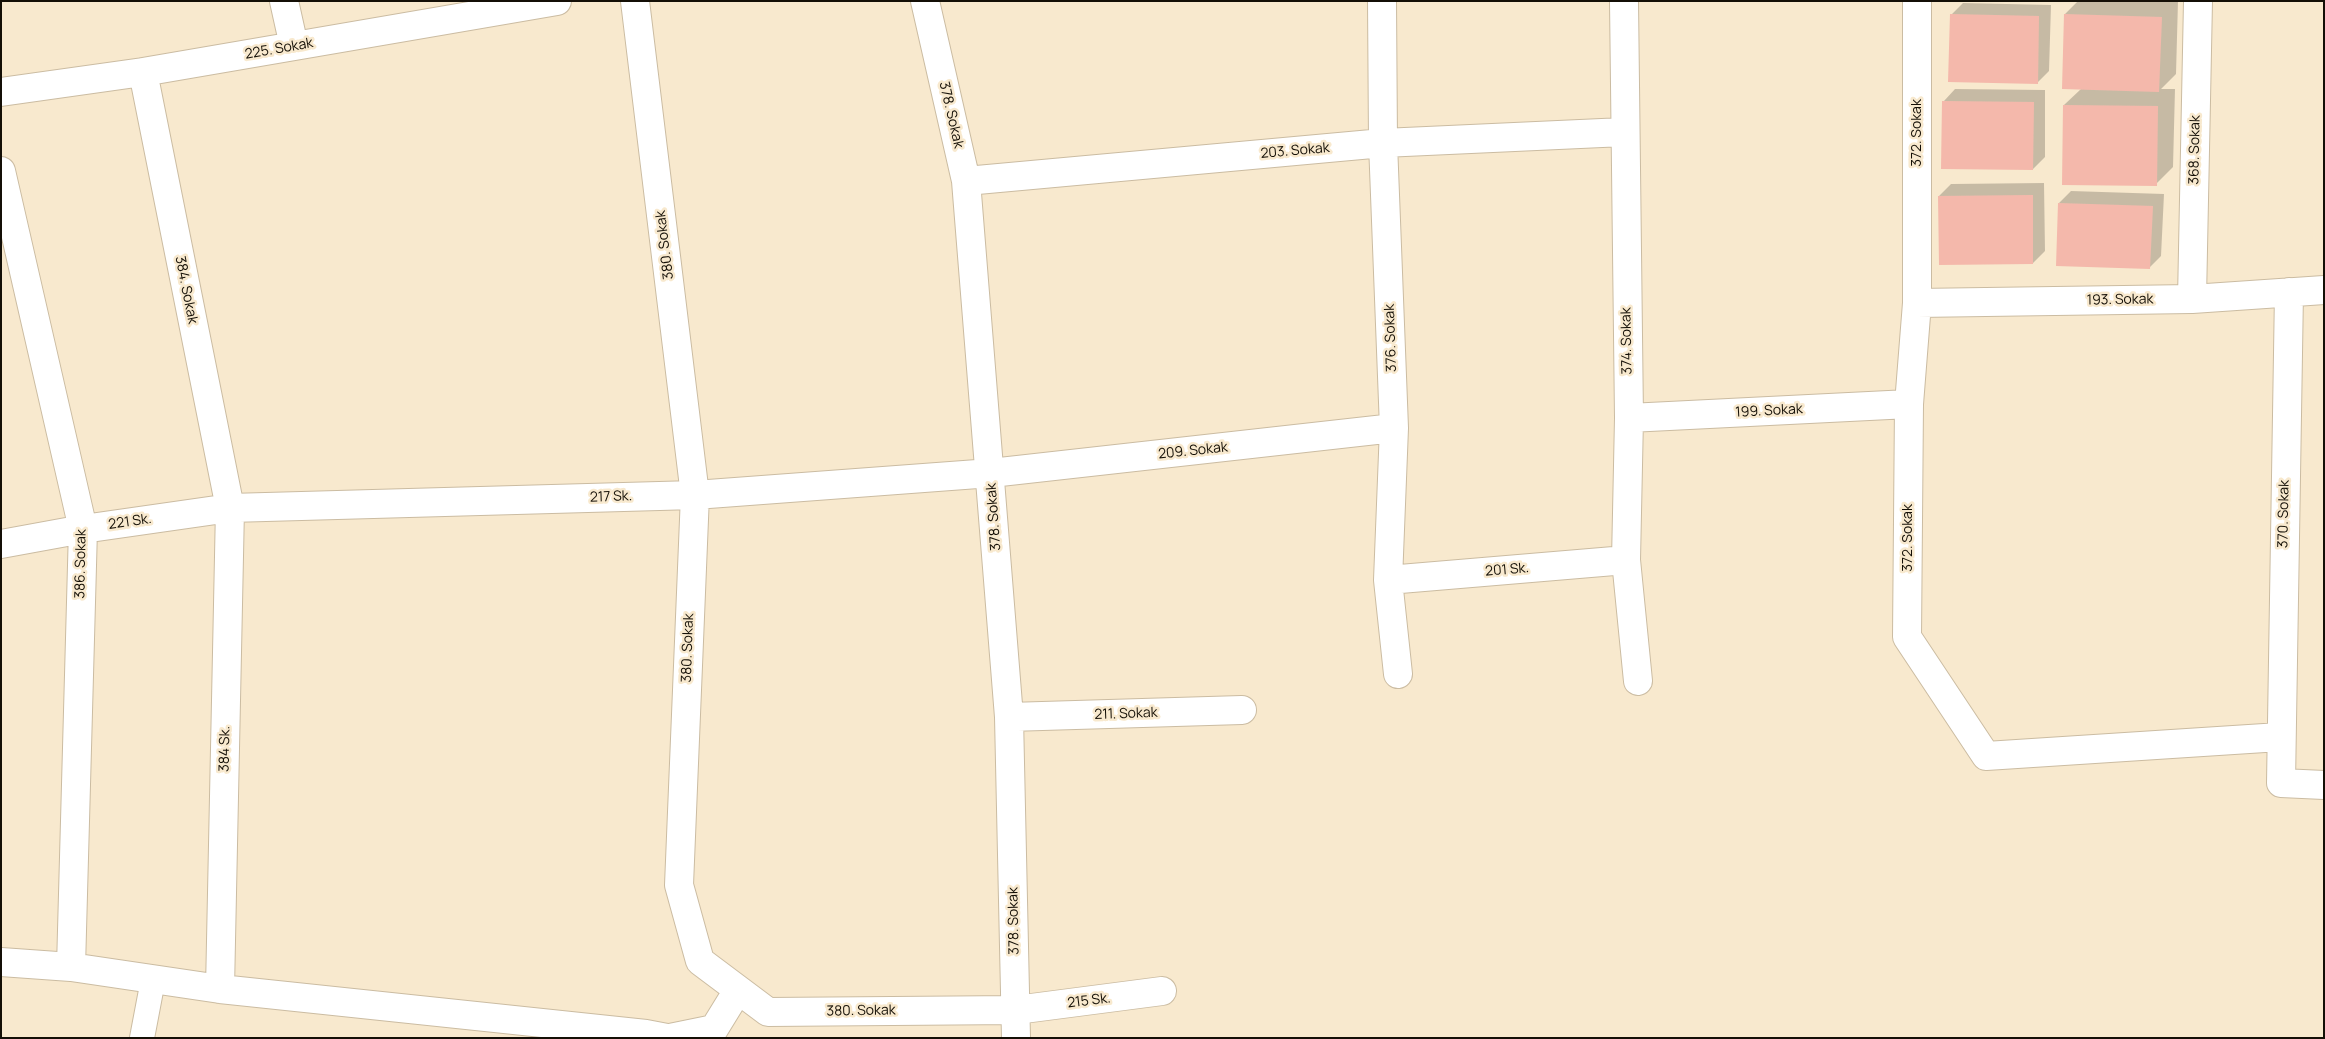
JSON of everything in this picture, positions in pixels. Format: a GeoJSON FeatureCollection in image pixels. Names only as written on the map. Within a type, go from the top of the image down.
{"type":"FeatureCollection","features":[{"type":"Feature","properties":{"kind":"street"},"geometry":{"type":"LineString","coordinates":[[284,1],[294,46]]}},
{"type":"Feature","properties":{"kind":"street","name":"225. Sokak"},"geometry":{"type":"LineString","coordinates":[[1,92],[143,72],[557,1]]}},
{"type":"Feature","properties":{"kind":"street","name":"380. Sokak"},"geometry":{"type":"LineString","coordinates":[[635,1],[695,495],[679,885],[700,961],[768,1012],[1016,1010]]}},
{"type":"Feature","properties":{"kind":"street","name":"378. Sokak"},"geometry":{"type":"LineString","coordinates":[[925,1],[966,181],[991,473],[1009,717],[1016,1038]]}},
{"type":"Feature","properties":{"kind":"street","name":"376. Sokak"},"geometry":{"type":"LineString","coordinates":[[1382,1],[1383,142],[1394,428],[1388,580],[1398,674]]}},
{"type":"Feature","properties":{"kind":"street","name":"374. Sokak"},"geometry":{"type":"LineString","coordinates":[[1624,1],[1624,132],[1629,418],[1626,560],[1638,681]]}},
{"type":"Feature","properties":{"kind":"street","name":"372. Sokak"},"geometry":{"type":"LineString","coordinates":[[1917,1],[1917,303],[1909,404],[1907,637],[1986,756],[2280,736]]}},
{"type":"Feature","properties":{"kind":"street","name":"368. Sokak"},"geometry":{"type":"LineString","coordinates":[[2192,299],[2198,1]]}},
{"type":"Feature","properties":{"kind":"street","name":"384. Sokak"},"geometry":{"type":"LineString","coordinates":[[143,72],[230,508]]}},
{"type":"Feature","properties":{"kind":"street","name":"203. Sokak"},"geometry":{"type":"LineString","coordinates":[[966,181],[1383,142],[1624,132]]}},
{"type":"Feature","properties":{"kind":"street","name":"386. Sokak"},"geometry":{"type":"LineString","coordinates":[[1,171],[83,529],[71,967]]}},
{"type":"Feature","properties":{"kind":"street","name":"193. Sokak"},"geometry":{"type":"LineString","coordinates":[[1917,303],[2192,299],[2324,290]]}},
{"type":"Feature","properties":{"kind":"street","name":"370. Sokak"},"geometry":{"type":"LineString","coordinates":[[2289,292],[2280,736],[2281,783],[2324,785]]}},
{"type":"Feature","properties":{"kind":"street","name":"199. Sokak"},"geometry":{"type":"LineString","coordinates":[[1629,418],[1909,404]]}},
{"type":"Feature","properties":{"kind":"street","name":"209. Sokak"},"geometry":{"type":"LineString","coordinates":[[991,473],[1394,428]]}},
{"type":"Feature","properties":{"kind":"street","name":"217 Sk."},"geometry":{"type":"LineString","coordinates":[[230,508],[695,495],[991,473]]}},
{"type":"Feature","properties":{"kind":"street","name":"221 Sk."},"geometry":{"type":"LineString","coordinates":[[1,544],[83,529],[230,508]]}},
{"type":"Feature","properties":{"kind":"street","name":"384 Sk."},"geometry":{"type":"LineString","coordinates":[[220,989],[230,508]]}},
{"type":"Feature","properties":{"kind":"street","name":"201 Sk."},"geometry":{"type":"LineString","coordinates":[[1388,580],[1626,560]]}},
{"type":"Feature","properties":{"kind":"street","name":"211. Sokak"},"geometry":{"type":"LineString","coordinates":[[1009,717],[1242,710]]}},
{"type":"Feature","properties":{"kind":"street"},"geometry":{"type":"LineString","coordinates":[[1,962],[71,967],[220,989],[669,1038],[714,1029],[738,990]]}},
{"type":"Feature","properties":{"kind":"street","name":"215 Sk."},"geometry":{"type":"LineString","coordinates":[[1016,1010],[1162,991]]}},
{"type":"Feature","properties":{"kind":"lane"},"geometry":{"type":"LineString","coordinates":[[142,1038],[153,980]]}},
{"type":"Feature","properties":{"kind":"building"},"geometry":{"type":"Polygon","coordinates":[[[1950,14],[2039,16],[2038,84],[1948,82],[1950,14]]]}},
{"type":"Feature","properties":{"kind":"building"},"geometry":{"type":"Polygon","coordinates":[[[2064,14],[2162,17],[2159,92],[2062,89],[2064,14]]]}},
{"type":"Feature","properties":{"kind":"building"},"geometry":{"type":"Polygon","coordinates":[[[1942,101],[2034,102],[2033,170],[1941,169],[1942,101]]]}},
{"type":"Feature","properties":{"kind":"building"},"geometry":{"type":"Polygon","coordinates":[[[2063,105],[2158,106],[2157,186],[2062,185],[2063,105]]]}},
{"type":"Feature","properties":{"kind":"building"},"geometry":{"type":"Polygon","coordinates":[[[2033,195],[2033,264],[1939,265],[1938,196],[2033,195]]]}},
{"type":"Feature","properties":{"kind":"building"},"geometry":{"type":"Polygon","coordinates":[[[2058,203],[2153,206],[2150,269],[2056,266],[2058,203]]]}}]}
